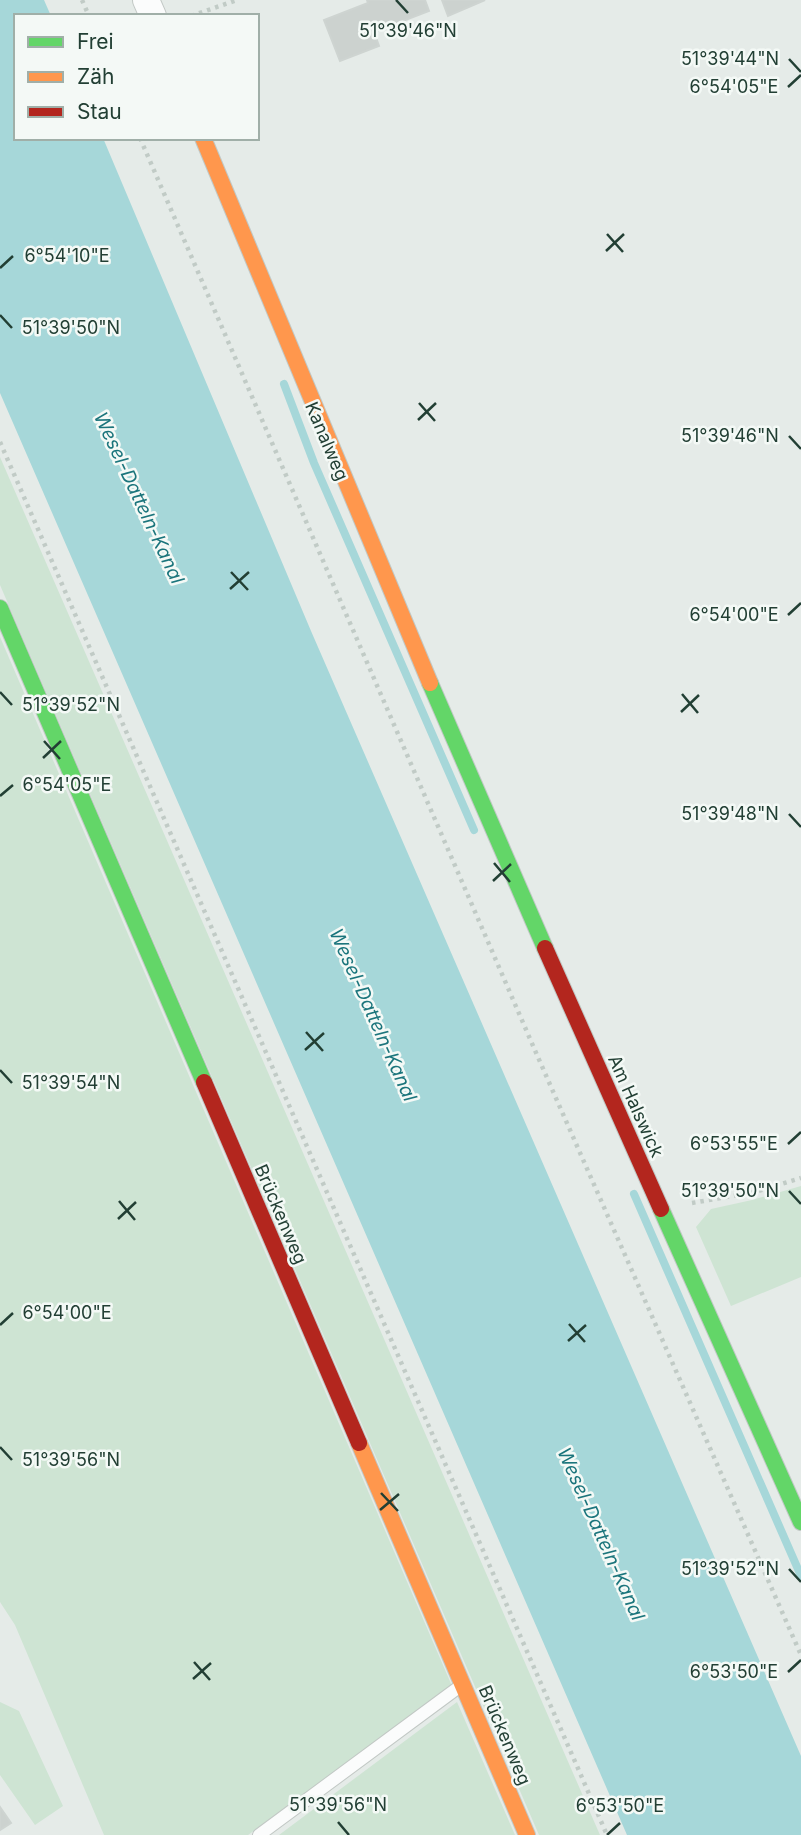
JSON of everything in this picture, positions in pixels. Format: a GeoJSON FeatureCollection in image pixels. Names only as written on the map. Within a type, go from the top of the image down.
{"type":"FeatureCollection","features":[{"type":"Feature","properties":{"kind":"street","name":"Kanalweg"},"geometry":{"type":"LineString","coordinates":[[204,140],[301,380],[455,743]]}},
{"type":"Feature","properties":{"kind":"street","name":"Brückenweg"},"geometry":{"type":"LineString","coordinates":[[0,608],[527,1835]]}},
{"type":"Feature","properties":{"kind":"street","name":"Am Halswick"},"geometry":{"type":"LineString","coordinates":[[455,743],[801,1522]]}},
{"type":"Feature","properties":{"kind":"lane"},"geometry":{"type":"LineString","coordinates":[[259,1835],[462,1685]]}},
{"type":"Feature","properties":{"kind":"path"},"geometry":{"type":"LineString","coordinates":[[197,14],[237,0]]}},
{"type":"Feature","properties":{"kind":"path"},"geometry":{"type":"LineString","coordinates":[[142,140],[531,1042],[801,1655]]}},
{"type":"Feature","properties":{"kind":"path"},"geometry":{"type":"LineString","coordinates":[[0,442],[607,1835]]}},
{"type":"Feature","properties":{"kind":"path"},"geometry":{"type":"LineString","coordinates":[[660,1209],[755,1192],[801,1178]]}},
{"type":"Feature","properties":{"kind":"green space"},"geometry":{"type":"Polygon","coordinates":[[[0,457],[600,1835],[539,1835],[0,585],[0,457]]]}},
{"type":"Feature","properties":{"kind":"green space"},"geometry":{"type":"Polygon","coordinates":[[[0,637],[452,1686],[248,1835],[104,1835],[15,1625],[0,1602],[0,637]]]}},
{"type":"Feature","properties":{"kind":"green space"},"geometry":{"type":"Polygon","coordinates":[[[801,1186],[801,1277],[731,1306],[696,1227],[711,1209],[801,1186]]]}},
{"type":"Feature","properties":{"kind":"green space"},"geometry":{"type":"Polygon","coordinates":[[[0,1702],[19,1711],[63,1806],[35,1825],[0,1775],[0,1702]]]}},
{"type":"Feature","properties":{"kind":"green space"},"geometry":{"type":"Polygon","coordinates":[[[457,1702],[515,1835],[279,1835],[457,1702]]]}},
{"type":"Feature","properties":{"kind":"water","name":"Wesel-Datteln-Kanal"},"geometry":{"type":"Polygon","coordinates":[[[0,0],[44,0],[50,14],[14,14],[14,140],[104,140],[311,631],[801,1756],[801,1835],[627,1835],[0,393],[0,0]]]}},
{"type":"Feature","properties":{"kind":"building"},"geometry":{"type":"Polygon","coordinates":[[[367,0],[425,0],[429,11],[374,32],[379,46],[340,61],[324,20],[368,3],[367,0]]]}},
{"type":"Feature","properties":{"kind":"building"},"geometry":{"type":"Polygon","coordinates":[[[442,0],[485,0],[448,16],[442,0]]]}},
{"type":"Feature","properties":{"kind":"building"},"geometry":{"type":"Polygon","coordinates":[[[0,1807],[11,1823],[0,1830],[0,1807]]]}},
{"type":"Feature","properties":{"kind":"waterway"},"geometry":{"type":"LineString","coordinates":[[284,384],[314,463],[474,830]]}},
{"type":"Feature","properties":{"kind":"waterway"},"geometry":{"type":"LineString","coordinates":[[634,1194],[801,1576]]}},
{"type":"Feature","properties":{"kind":"traffic: fast"},"geometry":{"type":"LineString","coordinates":[[0,608],[204,1082]]}},
{"type":"Feature","properties":{"kind":"traffic: fast"},"geometry":{"type":"LineString","coordinates":[[430,683],[545,948]]}},
{"type":"Feature","properties":{"kind":"traffic: fast"},"geometry":{"type":"LineString","coordinates":[[661,1209],[801,1522]]}},
{"type":"Feature","properties":{"kind":"traffic: slow"},"geometry":{"type":"LineString","coordinates":[[204,140],[430,683]]}},
{"type":"Feature","properties":{"kind":"traffic: slow"},"geometry":{"type":"LineString","coordinates":[[359,1443],[527,1835]]}},
{"type":"Feature","properties":{"kind":"traffic: jam"},"geometry":{"type":"LineString","coordinates":[[545,948],[661,1209]]}},
{"type":"Feature","properties":{"kind":"traffic: jam"},"geometry":{"type":"LineString","coordinates":[[204,1082],[359,1443]]}}]}
